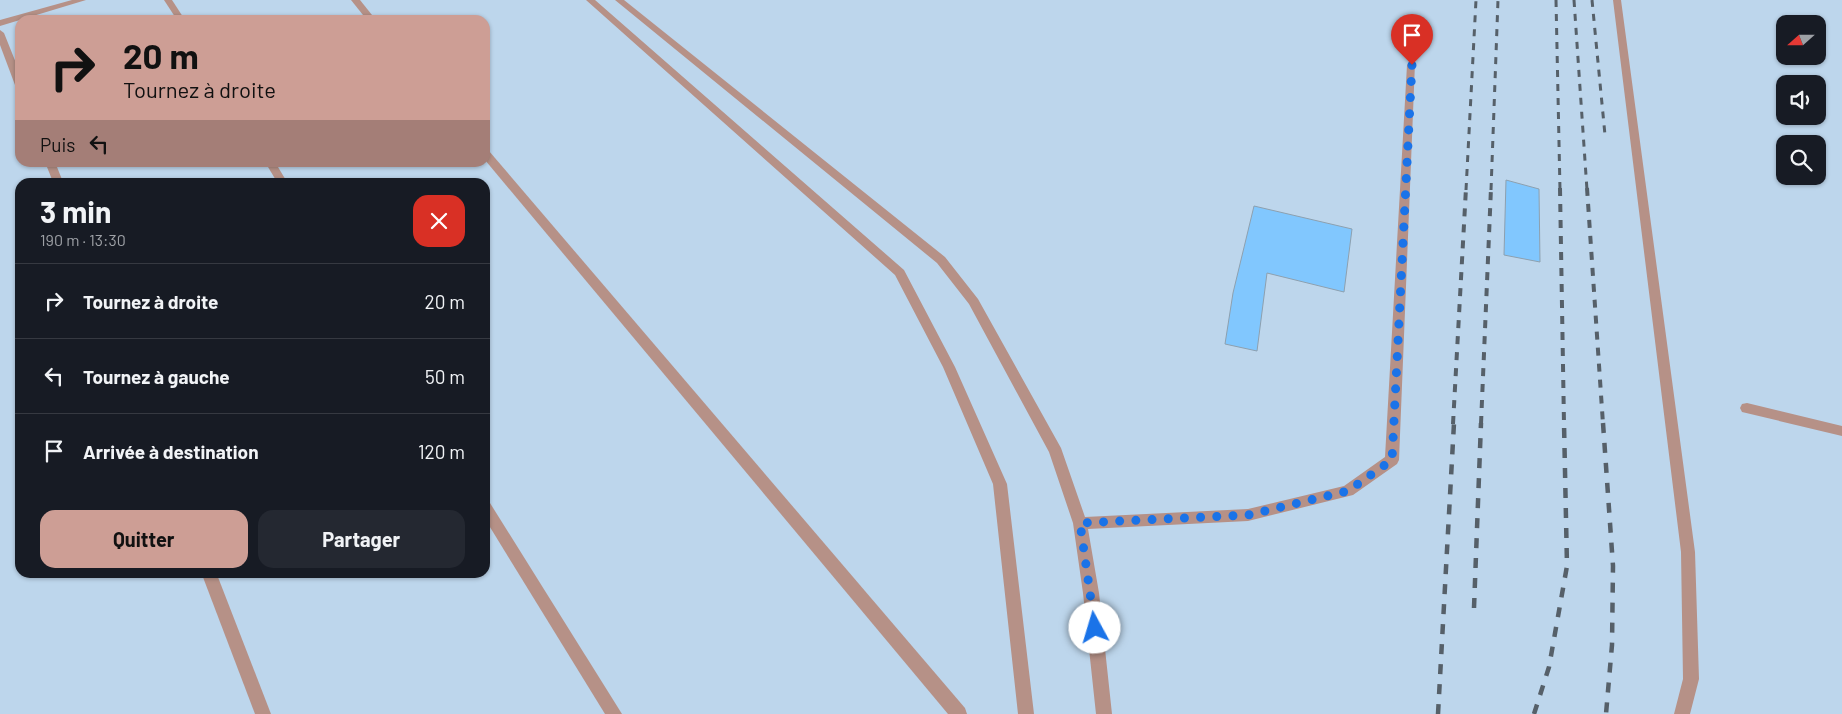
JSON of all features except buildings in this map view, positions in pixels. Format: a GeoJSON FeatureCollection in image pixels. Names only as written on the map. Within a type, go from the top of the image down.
{"type":"FeatureCollection","features":[{"type":"Feature","properties":{"kind":"street"},"geometry":{"type":"LineString","coordinates":[[29,15],[82,0]]}},
{"type":"Feature","properties":{"kind":"street"},"geometry":{"type":"LineString","coordinates":[[168,0],[178,15]]}},
{"type":"Feature","properties":{"kind":"street"},"geometry":{"type":"LineString","coordinates":[[355,0],[368,15]]}},
{"type":"Feature","properties":{"kind":"street"},"geometry":{"type":"LineString","coordinates":[[590,0],[900,273],[949,367],[1000,484],[1026,714]]}},
{"type":"Feature","properties":{"kind":"street"},"geometry":{"type":"LineString","coordinates":[[619,0],[941,260],[974,302],[1056,452],[1080,523],[1091,593],[1104,714]]}},
{"type":"Feature","properties":{"kind":"street"},"geometry":{"type":"LineString","coordinates":[[1616,0],[1688,552],[1691,679],[1682,714]]}},
{"type":"Feature","properties":{"kind":"street"},"geometry":{"type":"LineString","coordinates":[[0,23],[15,19]]}},
{"type":"Feature","properties":{"kind":"street"},"geometry":{"type":"LineString","coordinates":[[0,33],[15,71]]}},
{"type":"Feature","properties":{"kind":"street"},"geometry":{"type":"LineString","coordinates":[[1080,523],[1248,515],[1348,491],[1392,460],[1412,65]]}},
{"type":"Feature","properties":{"kind":"street"},"geometry":{"type":"LineString","coordinates":[[490,160],[959,714]]}},
{"type":"Feature","properties":{"kind":"street"},"geometry":{"type":"LineString","coordinates":[[273,167],[280,178]]}},
{"type":"Feature","properties":{"kind":"street"},"geometry":{"type":"LineString","coordinates":[[1747,408],[1842,432]]}},
{"type":"Feature","properties":{"kind":"street"},"geometry":{"type":"LineString","coordinates":[[490,515],[614,714]]}},
{"type":"Feature","properties":{"kind":"street"},"geometry":{"type":"LineString","coordinates":[[210,578],[263,714]]}},
{"type":"Feature","properties":{"kind":"shaded area"},"geometry":{"type":"Polygon","coordinates":[[[0,0],[1842,0],[1842,714],[0,714],[0,0]]]}},
{"type":"Feature","properties":{"kind":"railway"},"geometry":{"type":"LineString","coordinates":[[1466,190],[1476,0]]}},
{"type":"Feature","properties":{"kind":"railway"},"geometry":{"type":"LineString","coordinates":[[1491,190],[1498,0]]}},
{"type":"Feature","properties":{"kind":"railway"},"geometry":{"type":"LineString","coordinates":[[1556,0],[1560,190]]}},
{"type":"Feature","properties":{"kind":"railway"},"geometry":{"type":"LineString","coordinates":[[1574,0],[1587,190]]}},
{"type":"Feature","properties":{"kind":"railway"},"geometry":{"type":"LineString","coordinates":[[1592,0],[1605,135]]}},
{"type":"Feature","properties":{"kind":"railway"},"geometry":{"type":"LineString","coordinates":[[1453,424],[1466,188]]}},
{"type":"Feature","properties":{"kind":"railway"},"geometry":{"type":"LineString","coordinates":[[1481,424],[1491,188]]}},
{"type":"Feature","properties":{"kind":"railway"},"geometry":{"type":"LineString","coordinates":[[1560,188],[1564,424]]}},
{"type":"Feature","properties":{"kind":"railway"},"geometry":{"type":"LineString","coordinates":[[1587,188],[1603,424]]}},
{"type":"Feature","properties":{"kind":"railway"},"geometry":{"type":"LineString","coordinates":[[1438,714],[1454,423]]}},
{"type":"Feature","properties":{"kind":"railway"},"geometry":{"type":"LineString","coordinates":[[1474,608],[1481,423]]}},
{"type":"Feature","properties":{"kind":"railway"},"geometry":{"type":"LineString","coordinates":[[1534,714],[1549,667],[1567,566],[1564,423]]}},
{"type":"Feature","properties":{"kind":"railway"},"geometry":{"type":"LineString","coordinates":[[1603,423],[1613,566],[1612,645],[1606,714]]}},
{"type":"Feature","properties":{"kind":"route"},"geometry":{"type":"LineString","coordinates":[[1095,628],[1080,523],[1248,515],[1348,491],[1392,460],[1412,65]]}}]}
